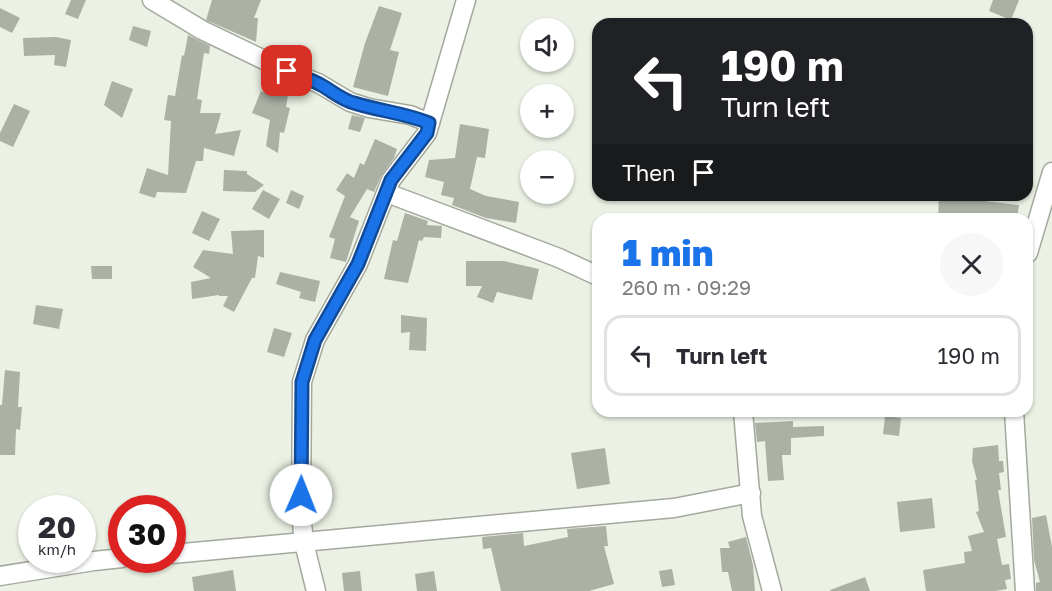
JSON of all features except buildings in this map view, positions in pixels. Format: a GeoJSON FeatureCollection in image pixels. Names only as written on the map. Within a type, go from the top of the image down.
{"type":"FeatureCollection","features":[{"type":"Feature","properties":{"kind":"street"},"geometry":{"type":"LineString","coordinates":[[152,0],[202,30],[287,71],[318,83],[350,102],[410,116],[429,123]]}},
{"type":"Feature","properties":{"kind":"street"},"geometry":{"type":"LineString","coordinates":[[316,591],[304,543],[301,513],[302,382],[315,340],[358,264],[391,180],[427,133],[466,0]]}},
{"type":"Feature","properties":{"kind":"street"},"geometry":{"type":"LineString","coordinates":[[1033,236],[1052,172]]}},
{"type":"Feature","properties":{"kind":"street"},"geometry":{"type":"LineString","coordinates":[[387,193],[548,254],[592,273]]}},
{"type":"Feature","properties":{"kind":"street"},"geometry":{"type":"LineString","coordinates":[[744,417],[752,516],[772,591]]}},
{"type":"Feature","properties":{"kind":"street"},"geometry":{"type":"LineString","coordinates":[[1014,417],[1025,591]]}},
{"type":"Feature","properties":{"kind":"street"},"geometry":{"type":"LineString","coordinates":[[186,553],[674,508],[751,493]]}},
{"type":"Feature","properties":{"kind":"street"},"geometry":{"type":"LineString","coordinates":[[0,576],[108,560]]}},
{"type":"Feature","properties":{"kind":"route"},"geometry":{"type":"LineString","coordinates":[[287,71],[318,83],[355,104],[410,116],[429,123],[427,133],[391,180],[358,264],[315,340],[302,382],[301,495]]}}]}
